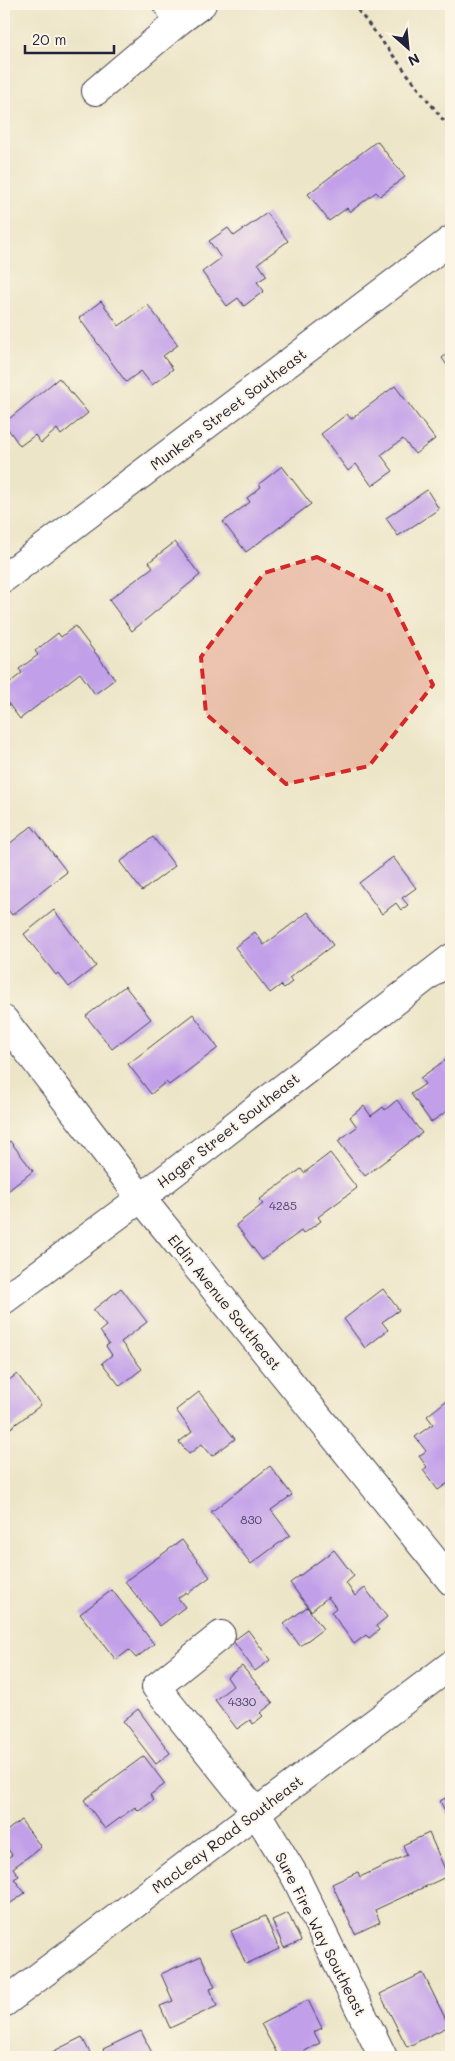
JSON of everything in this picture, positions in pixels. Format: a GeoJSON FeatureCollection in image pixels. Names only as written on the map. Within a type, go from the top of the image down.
{"type":"FeatureCollection","features":[{"type":"Feature","properties":{"kind":"street"},"geometry":{"type":"LineString","coordinates":[[96,90],[174,12],[202,4]]}},
{"type":"Feature","properties":{"kind":"street","name":"Munkers Street Southeast"},"geometry":{"type":"LineString","coordinates":[[4,578],[451,240]]}},
{"type":"Feature","properties":{"kind":"street","name":"Hager Street Southeast"},"geometry":{"type":"LineString","coordinates":[[4,1300],[140,1198],[451,958]]}},
{"type":"Feature","properties":{"kind":"street","name":"Eldin Avenue Southeast"},"geometry":{"type":"LineString","coordinates":[[4,1020],[140,1198],[451,1581]]}},
{"type":"Feature","properties":{"kind":"street","name":"Sure Fire Way Southeast"},"geometry":{"type":"LineString","coordinates":[[221,1635],[156,1687],[256,1812],[296,1878],[384,2057]]}},
{"type":"Feature","properties":{"kind":"street","name":"MacLeay Road Southeast"},"geometry":{"type":"LineString","coordinates":[[4,2003],[451,1665]]}},
{"type":"Feature","properties":{"kind":"path"},"geometry":{"type":"LineString","coordinates":[[353,4],[451,130]]}},
{"type":"Feature","properties":{"kind":"highlighted area"},"geometry":{"type":"Polygon","coordinates":[[[317,557],[388,593],[433,685],[369,766],[286,784],[206,714],[201,657],[264,573],[317,557]]]}},
{"type":"Feature","properties":{"kind":"building"},"geometry":{"type":"Polygon","coordinates":[[[377,141],[405,177],[380,196],[376,192],[350,212],[347,208],[329,221],[308,194],[377,141]]]}},
{"type":"Feature","properties":{"kind":"building"},"geometry":{"type":"Polygon","coordinates":[[[267,213],[288,241],[258,263],[267,276],[257,282],[264,291],[244,306],[238,298],[227,306],[202,272],[221,258],[209,241],[228,228],[234,236],[267,213]]]}},
{"type":"Feature","properties":{"kind":"building"},"geometry":{"type":"Polygon","coordinates":[[[101,301],[119,326],[148,305],[178,345],[163,356],[173,369],[152,385],[141,371],[126,382],[79,318],[101,301]]]}},
{"type":"Feature","properties":{"kind":"building"},"geometry":{"type":"Polygon","coordinates":[[[451,351],[451,371],[442,358],[451,351]]]}},
{"type":"Feature","properties":{"kind":"building"},"geometry":{"type":"Polygon","coordinates":[[[59,378],[88,413],[61,435],[57,429],[41,443],[35,435],[20,446],[4,423],[59,378]]]}},
{"type":"Feature","properties":{"kind":"building"},"geometry":{"type":"Polygon","coordinates":[[[395,386],[435,439],[415,454],[403,439],[381,455],[393,471],[372,486],[356,464],[348,471],[321,434],[347,414],[351,419],[395,386]]]}},
{"type":"Feature","properties":{"kind":"building"},"geometry":{"type":"Polygon","coordinates":[[[282,466],[311,504],[246,552],[223,522],[250,502],[247,498],[261,487],[259,484],[282,466]]]}},
{"type":"Feature","properties":{"kind":"building"},"geometry":{"type":"Polygon","coordinates":[[[427,490],[439,509],[398,536],[386,518],[427,490]]]}},
{"type":"Feature","properties":{"kind":"building"},"geometry":{"type":"Polygon","coordinates":[[[175,542],[200,575],[132,631],[109,600],[153,567],[149,562],[175,542]]]}},
{"type":"Feature","properties":{"kind":"building"},"geometry":{"type":"Polygon","coordinates":[[[75,626],[115,679],[95,694],[80,673],[20,719],[4,698],[4,687],[22,673],[19,669],[38,655],[35,651],[58,633],[61,637],[75,626]]]}},
{"type":"Feature","properties":{"kind":"building"},"geometry":{"type":"Polygon","coordinates":[[[32,826],[67,872],[12,915],[4,905],[4,848],[32,826]]]}},
{"type":"Feature","properties":{"kind":"building"},"geometry":{"type":"Polygon","coordinates":[[[153,837],[175,866],[142,891],[120,862],[153,837]]]}},
{"type":"Feature","properties":{"kind":"building"},"geometry":{"type":"Polygon","coordinates":[[[393,857],[416,888],[402,898],[408,905],[401,910],[396,903],[382,914],[359,883],[393,857]]]}},
{"type":"Feature","properties":{"kind":"building"},"geometry":{"type":"Polygon","coordinates":[[[54,910],[96,966],[69,987],[58,973],[56,975],[24,934],[54,910]]]}},
{"type":"Feature","properties":{"kind":"building"},"geometry":{"type":"Polygon","coordinates":[[[308,912],[333,945],[289,978],[292,982],[284,988],[281,985],[270,993],[235,947],[255,932],[264,945],[308,912]]]}},
{"type":"Feature","properties":{"kind":"building"},"geometry":{"type":"Polygon","coordinates":[[[125,986],[151,1019],[112,1049],[86,1016],[125,986]]]}},
{"type":"Feature","properties":{"kind":"building"},"geometry":{"type":"Polygon","coordinates":[[[193,1014],[218,1048],[169,1085],[166,1082],[151,1094],[128,1064],[193,1014]]]}},
{"type":"Feature","properties":{"kind":"building"},"geometry":{"type":"Polygon","coordinates":[[[451,1056],[451,1113],[449,1110],[431,1122],[411,1094],[425,1084],[420,1078],[451,1056]]]}},
{"type":"Feature","properties":{"kind":"building"},"geometry":{"type":"Polygon","coordinates":[[[397,1100],[422,1133],[365,1176],[338,1141],[357,1127],[350,1117],[364,1106],[371,1116],[383,1107],[385,1110],[397,1100]]]}},
{"type":"Feature","properties":{"kind":"building"},"geometry":{"type":"Polygon","coordinates":[[[10,1141],[33,1171],[4,1194],[4,1145],[10,1141]]]}},
{"type":"Feature","properties":{"kind":"building"},"geometry":{"type":"Polygon","coordinates":[[[330,1153],[357,1188],[318,1217],[321,1221],[303,1234],[301,1231],[262,1260],[236,1225],[263,1204],[259,1200],[301,1169],[304,1173],[330,1153]]]}},
{"type":"Feature","properties":{"kind":"building"},"geometry":{"type":"Polygon","coordinates":[[[121,1288],[147,1322],[121,1342],[142,1369],[120,1386],[102,1363],[112,1355],[106,1346],[109,1344],[100,1331],[106,1326],[93,1310],[121,1288]]]}},
{"type":"Feature","properties":{"kind":"building"},"geometry":{"type":"Polygon","coordinates":[[[383,1289],[399,1310],[382,1322],[388,1330],[365,1348],[344,1319],[383,1289]]]}},
{"type":"Feature","properties":{"kind":"building"},"geometry":{"type":"Polygon","coordinates":[[[17,1374],[41,1405],[4,1433],[4,1384],[17,1374]]]}},
{"type":"Feature","properties":{"kind":"building"},"geometry":{"type":"Polygon","coordinates":[[[199,1392],[235,1439],[212,1456],[202,1444],[189,1454],[179,1442],[192,1432],[176,1410],[199,1392]]]}},
{"type":"Feature","properties":{"kind":"building"},"geometry":{"type":"Polygon","coordinates":[[[451,1397],[451,1481],[438,1490],[423,1470],[427,1467],[419,1456],[426,1451],[415,1437],[433,1424],[427,1416],[451,1397]]]}},
{"type":"Feature","properties":{"kind":"building"},"geometry":{"type":"Polygon","coordinates":[[[270,1466],[292,1495],[271,1510],[290,1535],[251,1564],[211,1512],[270,1466]]]}},
{"type":"Feature","properties":{"kind":"building"},"geometry":{"type":"Polygon","coordinates":[[[182,1540],[210,1577],[187,1594],[186,1592],[178,1598],[185,1607],[160,1626],[125,1581],[182,1540]]]}},
{"type":"Feature","properties":{"kind":"building"},"geometry":{"type":"Polygon","coordinates":[[[334,1550],[354,1576],[346,1583],[355,1596],[365,1588],[387,1617],[376,1626],[379,1630],[369,1638],[366,1635],[354,1644],[331,1612],[336,1608],[328,1597],[311,1611],[290,1583],[334,1550]]]}},
{"type":"Feature","properties":{"kind":"building"},"geometry":{"type":"Polygon","coordinates":[[[112,1590],[154,1644],[136,1658],[129,1650],[116,1660],[80,1614],[112,1590]]]}},
{"type":"Feature","properties":{"kind":"building"},"geometry":{"type":"Polygon","coordinates":[[[307,1607],[323,1629],[300,1646],[284,1624],[307,1607]]]}},
{"type":"Feature","properties":{"kind":"building"},"geometry":{"type":"Polygon","coordinates":[[[248,1630],[270,1660],[255,1671],[233,1641],[248,1630]]]}},
{"type":"Feature","properties":{"kind":"building"},"geometry":{"type":"Polygon","coordinates":[[[242,1666],[273,1703],[260,1713],[263,1716],[253,1724],[250,1720],[237,1729],[215,1700],[233,1686],[227,1677],[242,1666]]]}},
{"type":"Feature","properties":{"kind":"building"},"geometry":{"type":"Polygon","coordinates":[[[138,1709],[170,1753],[156,1764],[123,1721],[138,1709]]]}},
{"type":"Feature","properties":{"kind":"building"},"geometry":{"type":"Polygon","coordinates":[[[144,1756],[165,1784],[150,1795],[154,1800],[139,1811],[135,1807],[105,1829],[84,1800],[144,1756]]]}},
{"type":"Feature","properties":{"kind":"building"},"geometry":{"type":"Polygon","coordinates":[[[451,1795],[451,1823],[440,1801],[451,1795]]]}},
{"type":"Feature","properties":{"kind":"building"},"geometry":{"type":"Polygon","coordinates":[[[21,1820],[41,1847],[13,1868],[19,1876],[14,1879],[25,1893],[4,1908],[4,1860],[12,1855],[4,1843],[4,1833],[21,1820]]]}},
{"type":"Feature","properties":{"kind":"building"},"geometry":{"type":"Polygon","coordinates":[[[429,1833],[448,1876],[375,1910],[380,1922],[355,1934],[332,1884],[358,1872],[360,1877],[407,1855],[403,1845],[429,1833]]]}},
{"type":"Feature","properties":{"kind":"building"},"geometry":{"type":"Polygon","coordinates":[[[288,1913],[301,1941],[284,1948],[272,1920],[288,1913]]]}},
{"type":"Feature","properties":{"kind":"building"},"geometry":{"type":"Polygon","coordinates":[[[265,1916],[279,1949],[246,1964],[231,1931],[265,1916]]]}},
{"type":"Feature","properties":{"kind":"building"},"geometry":{"type":"Polygon","coordinates":[[[201,1956],[215,1987],[210,1989],[217,2006],[170,2028],[160,2006],[173,2001],[161,1974],[201,1956]]]}},
{"type":"Feature","properties":{"kind":"building"},"geometry":{"type":"Polygon","coordinates":[[[423,1973],[449,2026],[407,2047],[380,1994],[423,1973]]]}},
{"type":"Feature","properties":{"kind":"building"},"geometry":{"type":"Polygon","coordinates":[[[308,2000],[322,2028],[314,2032],[320,2043],[293,2057],[279,2057],[261,2024],[308,2000]]]}},
{"type":"Feature","properties":{"kind":"building"},"geometry":{"type":"Polygon","coordinates":[[[141,2031],[154,2057],[107,2057],[103,2049],[141,2031]]]}},
{"type":"Feature","properties":{"kind":"building"},"geometry":{"type":"Polygon","coordinates":[[[82,2037],[92,2057],[42,2057],[82,2037]]]}}]}
